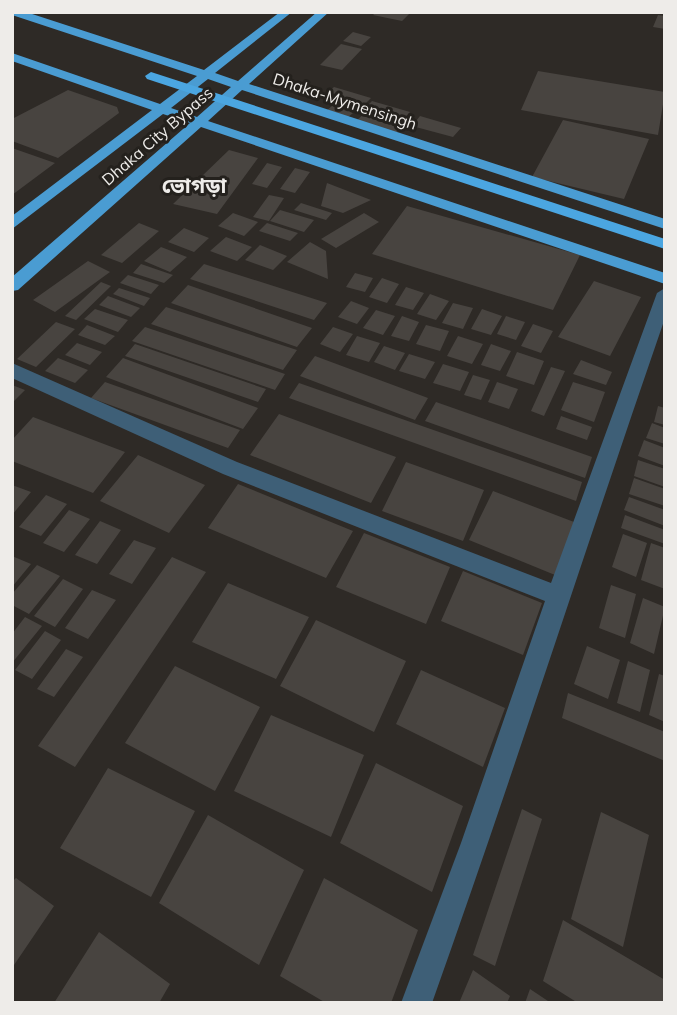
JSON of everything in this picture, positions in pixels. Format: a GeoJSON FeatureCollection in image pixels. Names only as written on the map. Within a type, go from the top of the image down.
{"type":"FeatureCollection","features":[{"type":"Feature","properties":{"kind":"highway","name":"Dhaka-Mymensingh"},"geometry":{"type":"LineString","coordinates":[[14,12],[665,224]]}},
{"type":"Feature","properties":{"kind":"highway","name":"Dhaka City Bypass"},"geometry":{"type":"LineString","coordinates":[[12,224],[287,12]]}},
{"type":"Feature","properties":{"kind":"highway","name":"Dhaka City Bypass"},"geometry":{"type":"LineString","coordinates":[[12,286],[243,86],[324,12]]}},
{"type":"Feature","properties":{"kind":"highway"},"geometry":{"type":"LineString","coordinates":[[12,57],[405,193],[665,279]]}},
{"type":"Feature","properties":{"kind":"highway"},"geometry":{"type":"LineString","coordinates":[[151,76],[665,244]]}},
{"type":"Feature","properties":{"kind":"street"},"geometry":{"type":"LineString","coordinates":[[416,1003],[475,843],[558,596],[665,293]]}},
{"type":"Feature","properties":{"kind":"street"},"geometry":{"type":"LineString","coordinates":[[12,370],[230,468],[558,596]]}},
{"type":"Feature","properties":{"kind":"building"},"geometry":{"type":"Polygon","coordinates":[[[376,12],[411,12],[402,21],[373,15],[376,12]]]}},
{"type":"Feature","properties":{"kind":"building"},"geometry":{"type":"Polygon","coordinates":[[[658,15],[665,16],[665,29],[653,27],[658,15]]]}},
{"type":"Feature","properties":{"kind":"building"},"geometry":{"type":"Polygon","coordinates":[[[353,32],[371,37],[361,46],[343,41],[353,32]]]}},
{"type":"Feature","properties":{"kind":"building"},"geometry":{"type":"Polygon","coordinates":[[[341,44],[362,49],[342,70],[320,65],[341,44]]]}},
{"type":"Feature","properties":{"kind":"building"},"geometry":{"type":"Polygon","coordinates":[[[538,71],[665,92],[658,135],[521,110],[538,71]]]}},
{"type":"Feature","properties":{"kind":"building"},"geometry":{"type":"Polygon","coordinates":[[[334,87],[371,98],[362,107],[324,96],[334,87]]]}},
{"type":"Feature","properties":{"kind":"building"},"geometry":{"type":"Polygon","coordinates":[[[68,90],[117,107],[119,113],[58,158],[12,141],[12,119],[68,90]]]}},
{"type":"Feature","properties":{"kind":"building"},"geometry":{"type":"Polygon","coordinates":[[[338,101],[359,108],[347,118],[326,111],[338,101]]]}},
{"type":"Feature","properties":{"kind":"building"},"geometry":{"type":"Polygon","coordinates":[[[372,101],[410,112],[402,121],[363,110],[372,101]]]}},
{"type":"Feature","properties":{"kind":"building"},"geometry":{"type":"Polygon","coordinates":[[[366,112],[405,123],[396,133],[356,121],[366,112]]]}},
{"type":"Feature","properties":{"kind":"building"},"geometry":{"type":"Polygon","coordinates":[[[420,116],[461,128],[453,137],[412,126],[420,116]]]}},
{"type":"Feature","properties":{"kind":"building"},"geometry":{"type":"Polygon","coordinates":[[[563,120],[649,139],[624,199],[532,177],[563,120]]]}},
{"type":"Feature","properties":{"kind":"building"},"geometry":{"type":"Polygon","coordinates":[[[12,148],[55,163],[12,195],[12,148]]]}},
{"type":"Feature","properties":{"kind":"building"},"geometry":{"type":"Polygon","coordinates":[[[229,150],[258,158],[217,214],[173,204],[229,150]]]}},
{"type":"Feature","properties":{"kind":"building"},"geometry":{"type":"Polygon","coordinates":[[[267,163],[282,167],[267,188],[252,184],[267,163]]]}},
{"type":"Feature","properties":{"kind":"building"},"geometry":{"type":"Polygon","coordinates":[[[295,168],[310,172],[295,193],[280,189],[295,168]]]}},
{"type":"Feature","properties":{"kind":"building"},"geometry":{"type":"Polygon","coordinates":[[[327,183],[371,200],[343,213],[321,206],[327,183]]]}},
{"type":"Feature","properties":{"kind":"building"},"geometry":{"type":"Polygon","coordinates":[[[269,195],[284,198],[269,221],[253,217],[269,195]]]}},
{"type":"Feature","properties":{"kind":"building"},"geometry":{"type":"Polygon","coordinates":[[[301,203],[332,213],[326,220],[294,210],[301,203]]]}},
{"type":"Feature","properties":{"kind":"building"},"geometry":{"type":"Polygon","coordinates":[[[407,206],[580,255],[553,310],[372,254],[407,206]]]}},
{"type":"Feature","properties":{"kind":"building"},"geometry":{"type":"Polygon","coordinates":[[[280,210],[314,220],[304,232],[270,221],[280,210]]]}},
{"type":"Feature","properties":{"kind":"building"},"geometry":{"type":"Polygon","coordinates":[[[233,213],[258,222],[244,236],[218,226],[233,213]]]}},
{"type":"Feature","properties":{"kind":"building"},"geometry":{"type":"Polygon","coordinates":[[[364,213],[379,222],[336,248],[321,239],[364,213]]]}},
{"type":"Feature","properties":{"kind":"building"},"geometry":{"type":"Polygon","coordinates":[[[139,223],[159,231],[122,263],[101,255],[139,223]]]}},
{"type":"Feature","properties":{"kind":"building"},"geometry":{"type":"Polygon","coordinates":[[[267,223],[298,233],[290,241],[259,231],[267,223]]]}},
{"type":"Feature","properties":{"kind":"building"},"geometry":{"type":"Polygon","coordinates":[[[184,228],[209,238],[194,252],[168,242],[184,228]]]}},
{"type":"Feature","properties":{"kind":"building"},"geometry":{"type":"Polygon","coordinates":[[[226,237],[252,247],[237,261],[210,251],[226,237]]]}},
{"type":"Feature","properties":{"kind":"building"},"geometry":{"type":"Polygon","coordinates":[[[310,242],[326,251],[328,279],[287,262],[310,242]]]}},
{"type":"Feature","properties":{"kind":"building"},"geometry":{"type":"Polygon","coordinates":[[[260,245],[287,256],[273,270],[245,260],[260,245]]]}},
{"type":"Feature","properties":{"kind":"building"},"geometry":{"type":"Polygon","coordinates":[[[161,247],[187,257],[170,272],[144,261],[161,247]]]}},
{"type":"Feature","properties":{"kind":"building"},"geometry":{"type":"Polygon","coordinates":[[[88,261],[110,272],[55,312],[33,300],[88,261]]]}},
{"type":"Feature","properties":{"kind":"building"},"geometry":{"type":"Polygon","coordinates":[[[141,264],[173,275],[164,283],[133,273],[141,264]]]}},
{"type":"Feature","properties":{"kind":"building"},"geometry":{"type":"Polygon","coordinates":[[[204,264],[327,303],[314,320],[190,279],[204,264]]]}},
{"type":"Feature","properties":{"kind":"building"},"geometry":{"type":"Polygon","coordinates":[[[355,273],[373,278],[365,292],[346,287],[355,273]]]}},
{"type":"Feature","properties":{"kind":"building"},"geometry":{"type":"Polygon","coordinates":[[[128,275],[159,285],[151,294],[120,283],[128,275]]]}},
{"type":"Feature","properties":{"kind":"building"},"geometry":{"type":"Polygon","coordinates":[[[382,278],[399,284],[387,303],[369,297],[382,278]]]}},
{"type":"Feature","properties":{"kind":"building"},"geometry":{"type":"Polygon","coordinates":[[[594,281],[641,297],[610,356],[558,337],[594,281]]]}},
{"type":"Feature","properties":{"kind":"building"},"geometry":{"type":"Polygon","coordinates":[[[101,282],[111,286],[76,320],[65,316],[101,282]]]}},
{"type":"Feature","properties":{"kind":"building"},"geometry":{"type":"Polygon","coordinates":[[[188,285],[312,328],[297,347],[171,303],[188,285]]]}},
{"type":"Feature","properties":{"kind":"building"},"geometry":{"type":"Polygon","coordinates":[[[406,287],[424,293],[413,310],[395,305],[406,287]]]}},
{"type":"Feature","properties":{"kind":"building"},"geometry":{"type":"Polygon","coordinates":[[[119,288],[150,298],[144,306],[113,294],[119,288]]]}},
{"type":"Feature","properties":{"kind":"building"},"geometry":{"type":"Polygon","coordinates":[[[430,294],[449,301],[436,320],[417,314],[430,294]]]}},
{"type":"Feature","properties":{"kind":"building"},"geometry":{"type":"Polygon","coordinates":[[[108,296],[140,308],[131,317],[99,305],[108,296]]]}},
{"type":"Feature","properties":{"kind":"building"},"geometry":{"type":"Polygon","coordinates":[[[351,301],[369,308],[357,324],[338,317],[351,301]]]}},
{"type":"Feature","properties":{"kind":"building"},"geometry":{"type":"Polygon","coordinates":[[[453,303],[473,308],[463,329],[442,323],[453,303]]]}},
{"type":"Feature","properties":{"kind":"building"},"geometry":{"type":"Polygon","coordinates":[[[166,307],[297,350],[283,370],[151,324],[166,307]]]}},
{"type":"Feature","properties":{"kind":"building"},"geometry":{"type":"Polygon","coordinates":[[[95,309],[128,320],[118,332],[84,319],[95,309]]]}},
{"type":"Feature","properties":{"kind":"building"},"geometry":{"type":"Polygon","coordinates":[[[482,309],[502,316],[491,335],[471,329],[482,309]]]}},
{"type":"Feature","properties":{"kind":"building"},"geometry":{"type":"Polygon","coordinates":[[[376,310],[395,316],[383,335],[363,328],[376,310]]]}},
{"type":"Feature","properties":{"kind":"building"},"geometry":{"type":"Polygon","coordinates":[[[402,316],[419,322],[409,341],[391,336],[402,316]]]}},
{"type":"Feature","properties":{"kind":"building"},"geometry":{"type":"Polygon","coordinates":[[[506,316],[525,322],[516,340],[497,334],[506,316]]]}},
{"type":"Feature","properties":{"kind":"building"},"geometry":{"type":"Polygon","coordinates":[[[56,322],[75,329],[36,367],[17,359],[56,322]]]}},
{"type":"Feature","properties":{"kind":"building"},"geometry":{"type":"Polygon","coordinates":[[[533,324],[553,331],[541,353],[521,346],[533,324]]]}},
{"type":"Feature","properties":{"kind":"building"},"geometry":{"type":"Polygon","coordinates":[[[87,325],[115,336],[105,345],[78,335],[87,325]]]}},
{"type":"Feature","properties":{"kind":"building"},"geometry":{"type":"Polygon","coordinates":[[[426,325],[449,331],[440,351],[416,344],[426,325]]]}},
{"type":"Feature","properties":{"kind":"building"},"geometry":{"type":"Polygon","coordinates":[[[145,327],[285,374],[275,390],[132,341],[145,327]]]}},
{"type":"Feature","properties":{"kind":"building"},"geometry":{"type":"Polygon","coordinates":[[[333,327],[353,334],[340,352],[320,344],[333,327]]]}},
{"type":"Feature","properties":{"kind":"building"},"geometry":{"type":"Polygon","coordinates":[[[357,336],[380,343],[369,362],[346,355],[357,336]]]}},
{"type":"Feature","properties":{"kind":"building"},"geometry":{"type":"Polygon","coordinates":[[[458,336],[483,344],[472,364],[447,356],[458,336]]]}},
{"type":"Feature","properties":{"kind":"building"},"geometry":{"type":"Polygon","coordinates":[[[77,343],[102,352],[90,365],[65,355],[77,343]]]}},
{"type":"Feature","properties":{"kind":"building"},"geometry":{"type":"Polygon","coordinates":[[[135,344],[266,389],[258,402],[125,356],[135,344]]]}},
{"type":"Feature","properties":{"kind":"building"},"geometry":{"type":"Polygon","coordinates":[[[491,344],[511,351],[500,371],[481,365],[491,344]]]}},
{"type":"Feature","properties":{"kind":"building"},"geometry":{"type":"Polygon","coordinates":[[[384,346],[405,353],[395,370],[374,362],[384,346]]]}},
{"type":"Feature","properties":{"kind":"building"},"geometry":{"type":"Polygon","coordinates":[[[517,352],[544,361],[534,385],[506,376],[517,352]]]}},
{"type":"Feature","properties":{"kind":"building"},"geometry":{"type":"Polygon","coordinates":[[[409,354],[435,362],[425,379],[399,371],[409,354]]]}},
{"type":"Feature","properties":{"kind":"building"},"geometry":{"type":"Polygon","coordinates":[[[315,356],[428,398],[415,420],[300,376],[315,356]]]}},
{"type":"Feature","properties":{"kind":"building"},"geometry":{"type":"Polygon","coordinates":[[[58,358],[88,370],[75,383],[45,371],[58,358]]]}},
{"type":"Feature","properties":{"kind":"building"},"geometry":{"type":"Polygon","coordinates":[[[123,358],[258,408],[243,429],[106,377],[123,358]]]}},
{"type":"Feature","properties":{"kind":"building"},"geometry":{"type":"Polygon","coordinates":[[[581,360],[612,372],[606,385],[573,374],[581,360]]]}},
{"type":"Feature","properties":{"kind":"building"},"geometry":{"type":"Polygon","coordinates":[[[443,364],[469,372],[460,391],[433,383],[443,364]]]}},
{"type":"Feature","properties":{"kind":"building"},"geometry":{"type":"Polygon","coordinates":[[[551,367],[565,371],[544,416],[531,411],[551,367]]]}},
{"type":"Feature","properties":{"kind":"building"},"geometry":{"type":"Polygon","coordinates":[[[473,375],[490,380],[481,400],[464,395],[473,375]]]}},
{"type":"Feature","properties":{"kind":"building"},"geometry":{"type":"Polygon","coordinates":[[[105,382],[240,430],[228,448],[91,398],[105,382]]]}},
{"type":"Feature","properties":{"kind":"building"},"geometry":{"type":"Polygon","coordinates":[[[497,382],[518,389],[509,409],[488,402],[497,382]]]}},
{"type":"Feature","properties":{"kind":"building"},"geometry":{"type":"Polygon","coordinates":[[[573,382],[605,392],[594,422],[561,410],[573,382]]]}},
{"type":"Feature","properties":{"kind":"building"},"geometry":{"type":"Polygon","coordinates":[[[299,383],[582,482],[576,501],[289,398],[299,383]]]}},
{"type":"Feature","properties":{"kind":"building"},"geometry":{"type":"Polygon","coordinates":[[[12,385],[25,390],[12,403],[12,385]]]}},
{"type":"Feature","properties":{"kind":"building"},"geometry":{"type":"Polygon","coordinates":[[[436,402],[592,457],[585,478],[425,421],[436,402]]]}},
{"type":"Feature","properties":{"kind":"building"},"geometry":{"type":"Polygon","coordinates":[[[658,406],[665,408],[665,425],[654,422],[658,406]]]}},
{"type":"Feature","properties":{"kind":"building"},"geometry":{"type":"Polygon","coordinates":[[[279,414],[396,457],[371,503],[250,455],[279,414]]]}},
{"type":"Feature","properties":{"kind":"building"},"geometry":{"type":"Polygon","coordinates":[[[561,416],[592,427],[587,440],[556,429],[561,416]]]}},
{"type":"Feature","properties":{"kind":"building"},"geometry":{"type":"Polygon","coordinates":[[[33,417],[125,452],[93,493],[12,461],[12,440],[33,417]]]}},
{"type":"Feature","properties":{"kind":"building"},"geometry":{"type":"Polygon","coordinates":[[[652,423],[665,428],[665,444],[646,438],[652,423]]]}},
{"type":"Feature","properties":{"kind":"building"},"geometry":{"type":"Polygon","coordinates":[[[644,440],[665,448],[665,466],[638,456],[644,440]]]}},
{"type":"Feature","properties":{"kind":"building"},"geometry":{"type":"Polygon","coordinates":[[[138,455],[205,485],[169,533],[100,501],[138,455]]]}},
{"type":"Feature","properties":{"kind":"building"},"geometry":{"type":"Polygon","coordinates":[[[638,460],[665,469],[665,487],[634,476],[638,460]]]}},
{"type":"Feature","properties":{"kind":"building"},"geometry":{"type":"Polygon","coordinates":[[[406,462],[484,490],[463,541],[382,511],[406,462]]]}},
{"type":"Feature","properties":{"kind":"building"},"geometry":{"type":"Polygon","coordinates":[[[634,478],[665,489],[665,506],[629,494],[634,478]]]}},
{"type":"Feature","properties":{"kind":"building"},"geometry":{"type":"Polygon","coordinates":[[[238,484],[353,531],[326,578],[208,528],[238,484]]]}},
{"type":"Feature","properties":{"kind":"building"},"geometry":{"type":"Polygon","coordinates":[[[12,485],[31,492],[12,515],[12,485]]]}},
{"type":"Feature","properties":{"kind":"building"},"geometry":{"type":"Polygon","coordinates":[[[493,491],[574,522],[555,575],[469,540],[493,491]]]}},
{"type":"Feature","properties":{"kind":"building"},"geometry":{"type":"Polygon","coordinates":[[[46,495],[67,504],[41,536],[19,527],[46,495]]]}},
{"type":"Feature","properties":{"kind":"building"},"geometry":{"type":"Polygon","coordinates":[[[629,497],[665,510],[665,526],[624,510],[629,497]]]}},
{"type":"Feature","properties":{"kind":"building"},"geometry":{"type":"Polygon","coordinates":[[[69,510],[90,519],[64,552],[43,543],[69,510]]]}},
{"type":"Feature","properties":{"kind":"building"},"geometry":{"type":"Polygon","coordinates":[[[625,515],[665,530],[665,544],[621,528],[625,515]]]}},
{"type":"Feature","properties":{"kind":"building"},"geometry":{"type":"Polygon","coordinates":[[[100,521],[121,530],[97,564],[75,555],[100,521]]]}},
{"type":"Feature","properties":{"kind":"building"},"geometry":{"type":"Polygon","coordinates":[[[364,533],[450,567],[426,624],[336,587],[364,533]]]}},
{"type":"Feature","properties":{"kind":"building"},"geometry":{"type":"Polygon","coordinates":[[[623,534],[647,543],[636,577],[612,567],[623,534]]]}},
{"type":"Feature","properties":{"kind":"building"},"geometry":{"type":"Polygon","coordinates":[[[134,540],[156,548],[132,584],[109,574],[134,540]]]}},
{"type":"Feature","properties":{"kind":"building"},"geometry":{"type":"Polygon","coordinates":[[[651,543],[665,548],[665,589],[641,580],[651,543]]]}},
{"type":"Feature","properties":{"kind":"building"},"geometry":{"type":"Polygon","coordinates":[[[12,556],[31,564],[12,587],[12,556]]]}},
{"type":"Feature","properties":{"kind":"building"},"geometry":{"type":"Polygon","coordinates":[[[172,557],[206,572],[75,767],[38,746],[172,557]]]}},
{"type":"Feature","properties":{"kind":"building"},"geometry":{"type":"Polygon","coordinates":[[[37,565],[60,576],[29,614],[12,605],[12,594],[37,565]]]}},
{"type":"Feature","properties":{"kind":"building"},"geometry":{"type":"Polygon","coordinates":[[[463,571],[542,603],[523,655],[441,621],[463,571]]]}},
{"type":"Feature","properties":{"kind":"building"},"geometry":{"type":"Polygon","coordinates":[[[63,579],[83,589],[55,627],[34,616],[63,579]]]}},
{"type":"Feature","properties":{"kind":"building"},"geometry":{"type":"Polygon","coordinates":[[[228,583],[309,617],[276,679],[192,642],[228,583]]]}},
{"type":"Feature","properties":{"kind":"building"},"geometry":{"type":"Polygon","coordinates":[[[611,585],[636,594],[625,638],[599,628],[611,585]]]}},
{"type":"Feature","properties":{"kind":"building"},"geometry":{"type":"Polygon","coordinates":[[[92,590],[116,600],[88,639],[65,628],[92,590]]]}},
{"type":"Feature","properties":{"kind":"building"},"geometry":{"type":"Polygon","coordinates":[[[643,598],[665,607],[654,654],[630,643],[643,598]]]}},
{"type":"Feature","properties":{"kind":"building"},"geometry":{"type":"Polygon","coordinates":[[[25,617],[42,626],[12,663],[12,634],[25,617]]]}},
{"type":"Feature","properties":{"kind":"building"},"geometry":{"type":"Polygon","coordinates":[[[316,620],[406,661],[374,732],[280,686],[316,620]]]}},
{"type":"Feature","properties":{"kind":"building"},"geometry":{"type":"Polygon","coordinates":[[[45,631],[61,640],[32,679],[15,670],[45,631]]]}},
{"type":"Feature","properties":{"kind":"building"},"geometry":{"type":"Polygon","coordinates":[[[587,646],[620,660],[608,699],[574,684],[587,646]]]}},
{"type":"Feature","properties":{"kind":"building"},"geometry":{"type":"Polygon","coordinates":[[[66,649],[83,657],[54,697],[37,689],[66,649]]]}},
{"type":"Feature","properties":{"kind":"building"},"geometry":{"type":"Polygon","coordinates":[[[628,661],[650,670],[640,712],[617,703],[628,661]]]}},
{"type":"Feature","properties":{"kind":"building"},"geometry":{"type":"Polygon","coordinates":[[[175,666],[260,707],[215,791],[125,743],[175,666]]]}},
{"type":"Feature","properties":{"kind":"building"},"geometry":{"type":"Polygon","coordinates":[[[421,670],[505,708],[483,767],[396,724],[421,670]]]}},
{"type":"Feature","properties":{"kind":"building"},"geometry":{"type":"Polygon","coordinates":[[[659,674],[665,676],[665,722],[649,715],[659,674]]]}},
{"type":"Feature","properties":{"kind":"building"},"geometry":{"type":"Polygon","coordinates":[[[568,693],[665,732],[665,761],[562,718],[568,693]]]}},
{"type":"Feature","properties":{"kind":"building"},"geometry":{"type":"Polygon","coordinates":[[[271,715],[364,755],[331,837],[234,791],[271,715]]]}},
{"type":"Feature","properties":{"kind":"building"},"geometry":{"type":"Polygon","coordinates":[[[376,763],[463,806],[432,892],[340,843],[376,763]]]}},
{"type":"Feature","properties":{"kind":"building"},"geometry":{"type":"Polygon","coordinates":[[[108,768],[195,811],[151,897],[60,848],[108,768]]]}},
{"type":"Feature","properties":{"kind":"building"},"geometry":{"type":"Polygon","coordinates":[[[522,809],[542,819],[495,966],[473,955],[522,809]]]}},
{"type":"Feature","properties":{"kind":"building"},"geometry":{"type":"Polygon","coordinates":[[[601,812],[649,835],[623,947],[571,919],[601,812]]]}},
{"type":"Feature","properties":{"kind":"building"},"geometry":{"type":"Polygon","coordinates":[[[208,815],[304,870],[259,965],[159,903],[208,815]]]}},
{"type":"Feature","properties":{"kind":"building"},"geometry":{"type":"Polygon","coordinates":[[[16,878],[54,906],[12,968],[12,882],[16,878]]]}},
{"type":"Feature","properties":{"kind":"building"},"geometry":{"type":"Polygon","coordinates":[[[324,878],[418,930],[391,1003],[326,1003],[280,976],[324,878]]]}},
{"type":"Feature","properties":{"kind":"building"},"geometry":{"type":"Polygon","coordinates":[[[563,920],[665,980],[665,1003],[578,1003],[543,981],[563,920]]]}},
{"type":"Feature","properties":{"kind":"building"},"geometry":{"type":"Polygon","coordinates":[[[99,932],[170,984],[159,1003],[54,1003],[99,932]]]}},
{"type":"Feature","properties":{"kind":"building"},"geometry":{"type":"Polygon","coordinates":[[[473,970],[510,996],[507,1003],[459,1003],[473,970]]]}},
{"type":"Feature","properties":{"kind":"building"},"geometry":{"type":"Polygon","coordinates":[[[530,989],[551,1003],[525,1003],[530,989]]]}},
{"type":"Feature","properties":{"kind":"district","name":"ভোগড়া"},"geometry":{"type":"Point","coordinates":[194,186]}}]}
